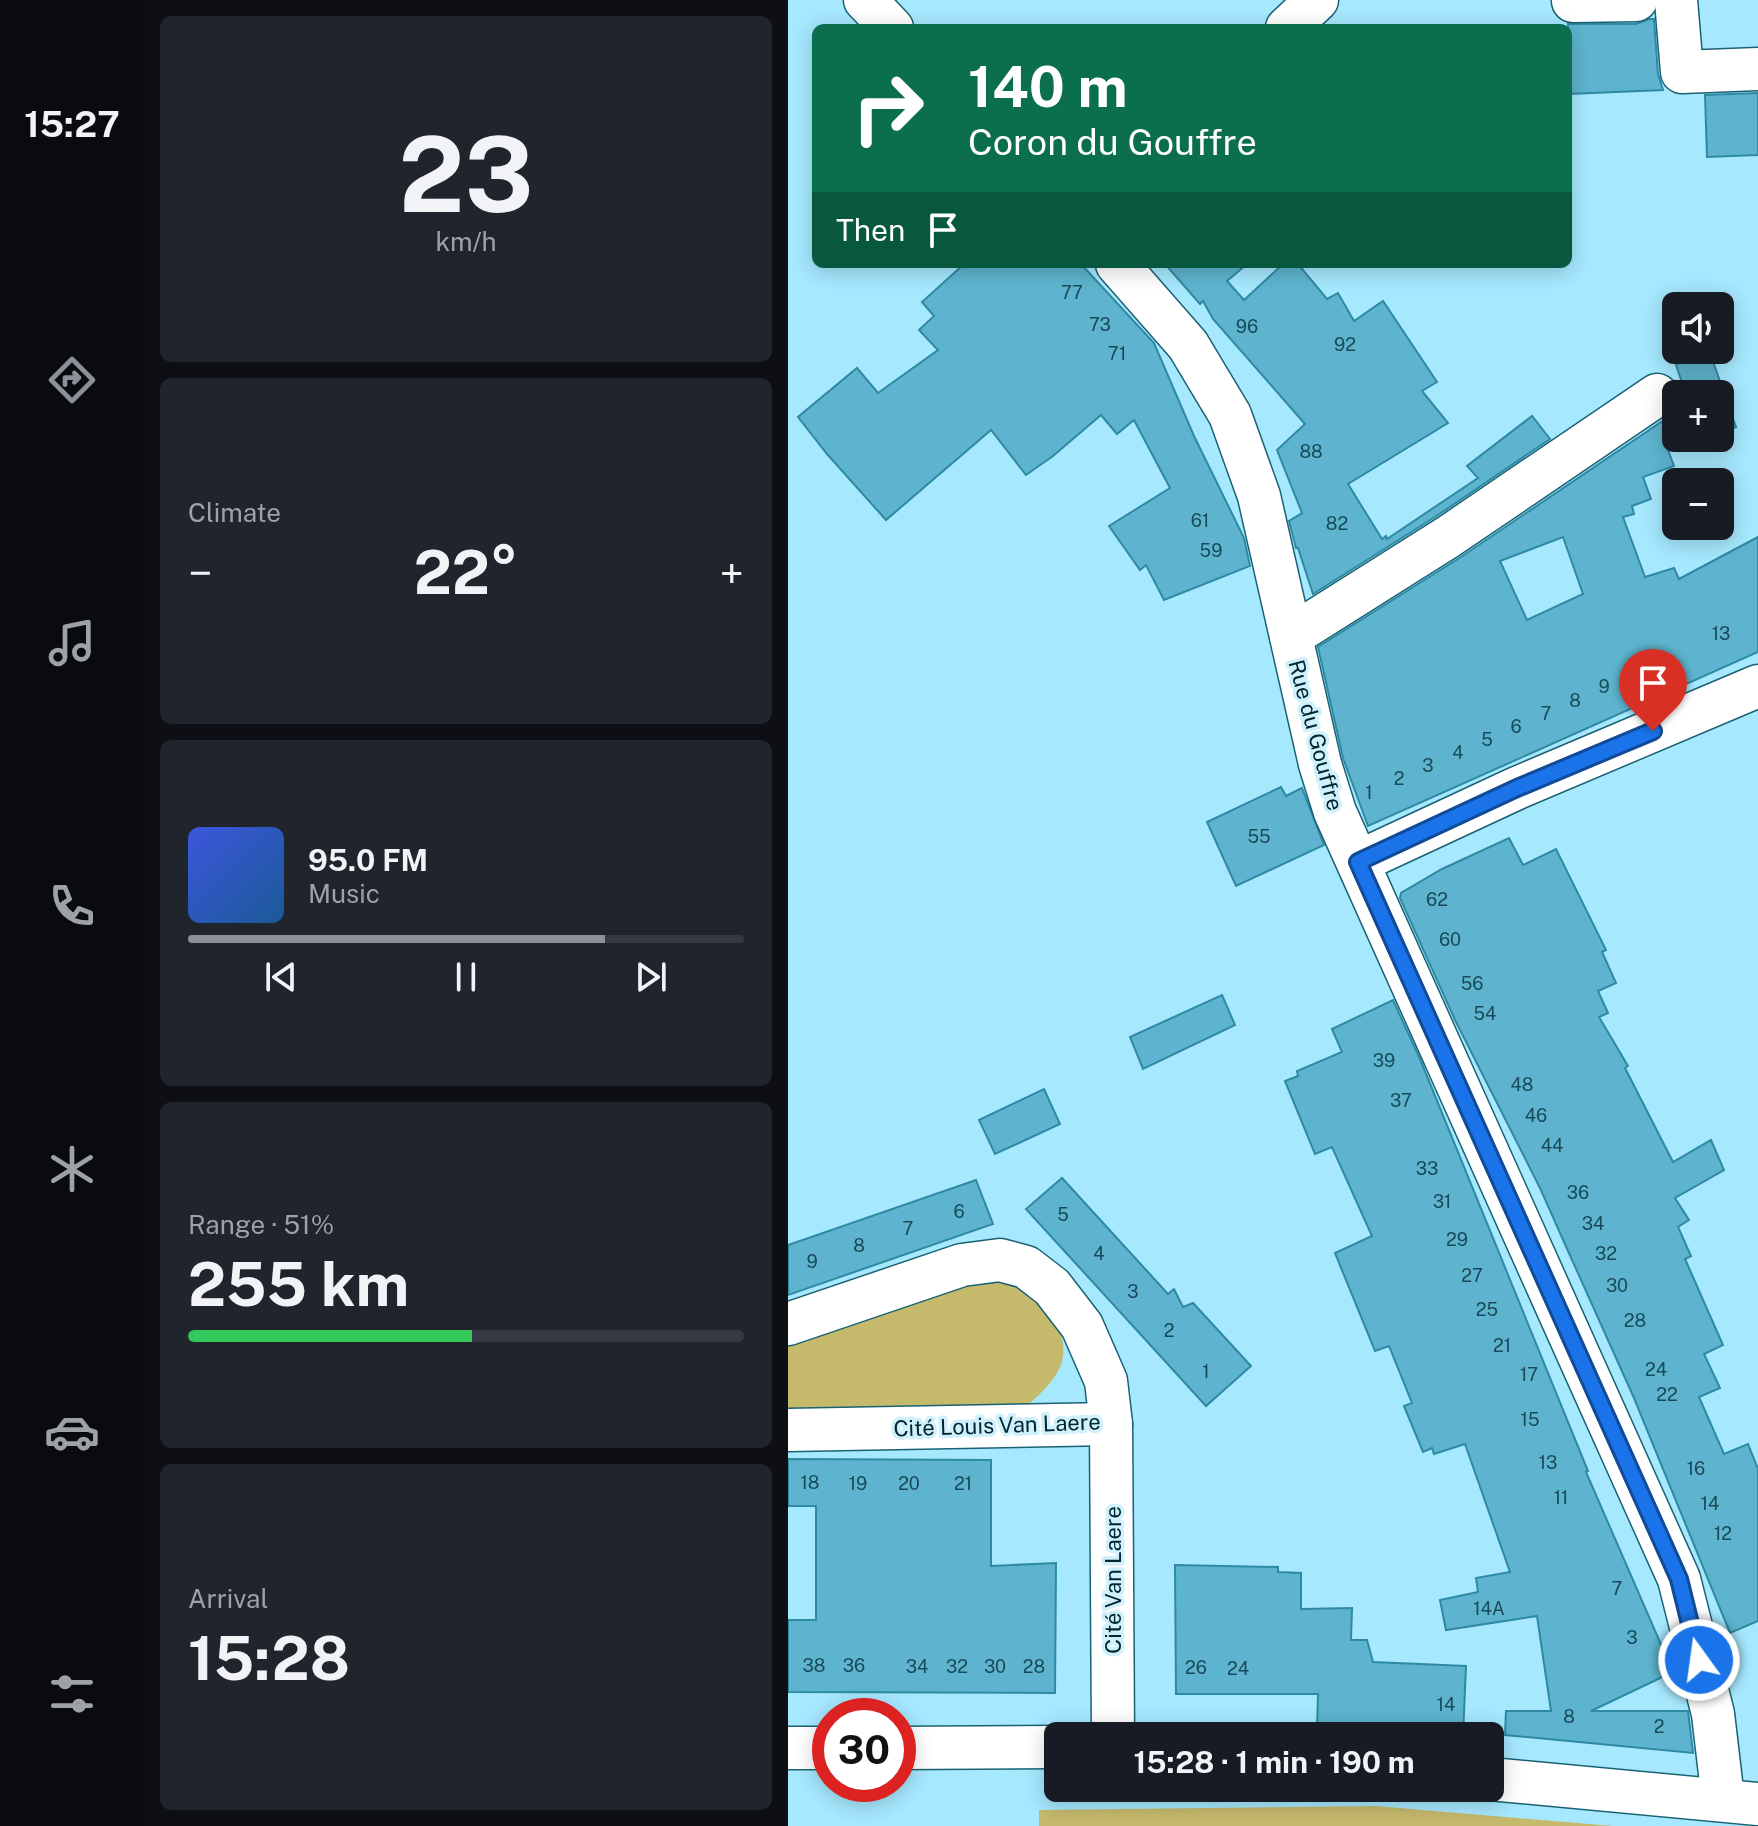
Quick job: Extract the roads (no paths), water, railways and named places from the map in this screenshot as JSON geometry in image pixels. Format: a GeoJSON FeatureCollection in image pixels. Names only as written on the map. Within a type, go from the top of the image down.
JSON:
{"type":"FeatureCollection","features":[{"type":"Feature","properties":{"kind":"street"},"geometry":{"type":"LineString","coordinates":[[865,0],[888,24]]}},
{"type":"Feature","properties":{"kind":"street"},"geometry":{"type":"LineString","coordinates":[[1291,24],[1317,0]]}},
{"type":"Feature","properties":{"kind":"street"},"geometry":{"type":"LineString","coordinates":[[1573,1],[1636,0]]}},
{"type":"Feature","properties":{"kind":"street"},"geometry":{"type":"LineString","coordinates":[[1676,0],[1682,72],[1758,69]]}},
{"type":"Feature","properties":{"kind":"street","name":"Rue du Gouffre"},"geometry":{"type":"LineString","coordinates":[[1121,268],[1188,345],[1230,415],[1259,496],[1320,764],[1335,812],[1679,1579],[1713,1714],[1740,1802]]}},
{"type":"Feature","properties":{"kind":"street"},"geometry":{"type":"LineString","coordinates":[[1291,636],[1448,537],[1657,395]]}},
{"type":"Feature","properties":{"kind":"street"},"geometry":{"type":"LineString","coordinates":[[1358,862],[1517,788],[1758,686]]}},
{"type":"Feature","properties":{"kind":"street","name":"Cité Louis Van Laere"},"geometry":{"type":"LineString","coordinates":[[788,1324],[962,1265],[1000,1260],[1026,1267],[1052,1287],[1082,1326],[1106,1381],[1111,1424],[788,1430]]}},
{"type":"Feature","properties":{"kind":"street","name":"Cité Van Laere"},"geometry":{"type":"LineString","coordinates":[[1111,1424],[1113,1722]]}},
{"type":"Feature","properties":{"kind":"street"},"geometry":{"type":"LineString","coordinates":[[916,1748],[1044,1747]]}},
{"type":"Feature","properties":{"kind":"street"},"geometry":{"type":"LineString","coordinates":[[788,1748],[812,1748]]}},
{"type":"Feature","properties":{"kind":"street"},"geometry":{"type":"LineString","coordinates":[[1504,1782],[1661,1810],[1740,1802]]}}]}
